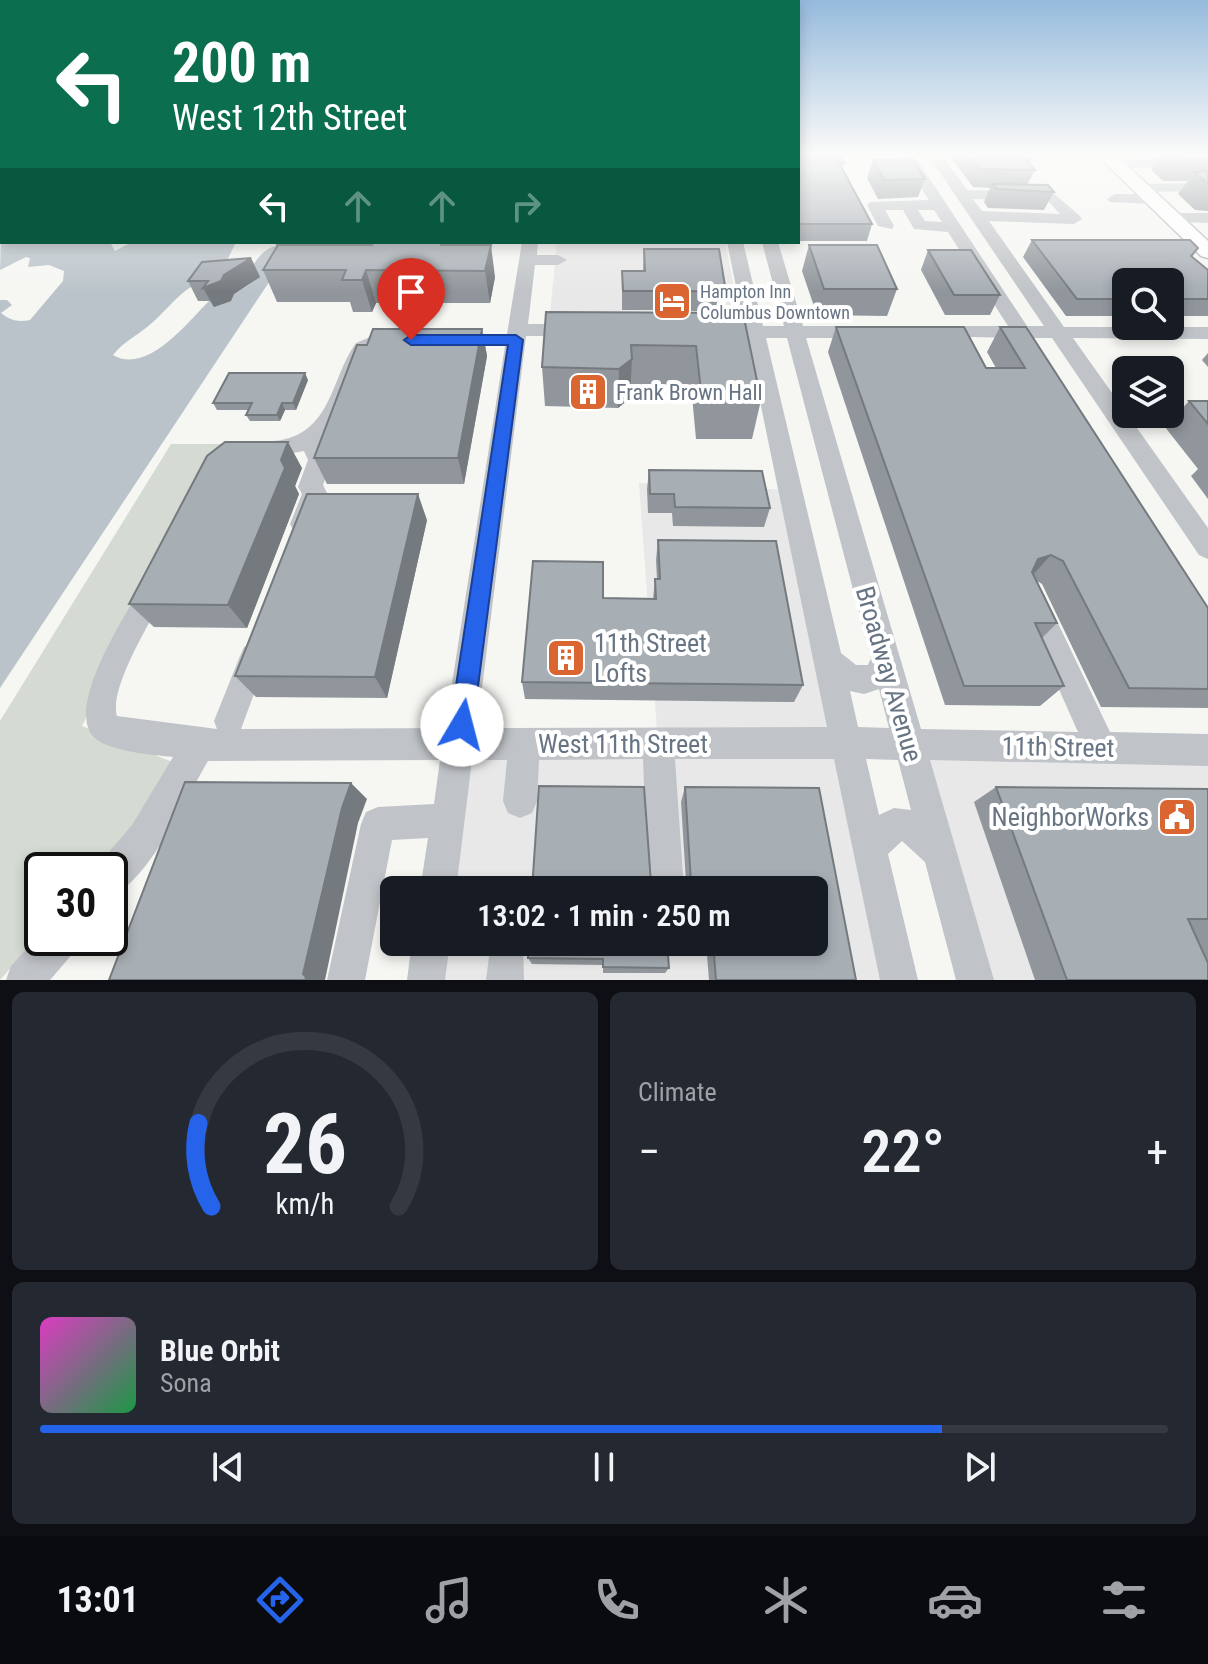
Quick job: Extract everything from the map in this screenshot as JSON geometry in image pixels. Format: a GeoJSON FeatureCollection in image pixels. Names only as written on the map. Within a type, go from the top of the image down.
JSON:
{"type":"FeatureCollection","features":[{"type":"Feature","properties":{"kind":"main road"},"geometry":{"type":"LineString","coordinates":[[1154,201],[1206,248]]}},
{"type":"Feature","properties":{"kind":"street"},"geometry":{"type":"LineString","coordinates":[[936,201],[1021,332],[1045,359],[1073,362],[1084,369]]}},
{"type":"Feature","properties":{"kind":"street"},"geometry":{"type":"LineString","coordinates":[[968,201],[1208,548]]}},
{"type":"Feature","properties":{"kind":"street"},"geometry":{"type":"LineString","coordinates":[[977,216],[1074,219],[1058,201]]}},
{"type":"Feature","properties":{"kind":"street"},"geometry":{"type":"LineString","coordinates":[[886,226],[875,205],[939,205]]}},
{"type":"Feature","properties":{"kind":"street"},"geometry":{"type":"LineString","coordinates":[[908,205],[920,226],[953,227]]}},
{"type":"Feature","properties":{"kind":"street"},"geometry":{"type":"LineString","coordinates":[[1172,218],[1208,218]]}},
{"type":"Feature","properties":{"kind":"street"},"geometry":{"type":"LineString","coordinates":[[735,244],[899,980]]}},
{"type":"Feature","properties":{"kind":"street","name":"Broadway Avenue"},"geometry":{"type":"LineString","coordinates":[[771,244],[807,367],[884,662],[975,980]]}},
{"type":"Feature","properties":{"kind":"street"},"geometry":{"type":"LineString","coordinates":[[1177,248],[1206,248]]}},
{"type":"Feature","properties":{"kind":"street"},"geometry":{"type":"LineString","coordinates":[[440,876],[529,251],[558,260]]}},
{"type":"Feature","properties":{"kind":"street"},"geometry":{"type":"LineString","coordinates":[[748,298],[770,306],[787,299]]}},
{"type":"Feature","properties":{"kind":"street"},"geometry":{"type":"LineString","coordinates":[[1004,306],[1022,314],[1032,314],[1040,306]]}},
{"type":"Feature","properties":{"kind":"street"},"geometry":{"type":"LineString","coordinates":[[233,456],[296,445],[310,439],[331,422],[358,352],[369,343],[589,330]]}},
{"type":"Feature","properties":{"kind":"street"},"geometry":{"type":"LineString","coordinates":[[720,332],[1208,333]]}},
{"type":"Feature","properties":{"kind":"street"},"geometry":{"type":"LineString","coordinates":[[763,367],[783,359],[807,367]]}},
{"type":"Feature","properties":{"kind":"street"},"geometry":{"type":"LineString","coordinates":[[293,550],[315,493],[310,487],[320,460],[310,439]]}},
{"type":"Feature","properties":{"kind":"street","name":"West 11th Street"},"geometry":{"type":"LineString","coordinates":[[164,570],[103,692],[98,714],[101,723],[115,731],[199,745],[908,744]]}},
{"type":"Feature","properties":{"kind":"street"},"geometry":{"type":"LineString","coordinates":[[1029,593],[1101,748]]}},
{"type":"Feature","properties":{"kind":"street"},"geometry":{"type":"LineString","coordinates":[[229,721],[261,635]]}},
{"type":"Feature","properties":{"kind":"street"},"geometry":{"type":"LineString","coordinates":[[829,661],[843,675],[857,681],[878,676],[884,662]]}},
{"type":"Feature","properties":{"kind":"street"},"geometry":{"type":"LineString","coordinates":[[658,744],[665,876]]}},
{"type":"Feature","properties":{"kind":"street","name":"11th Street"},"geometry":{"type":"LineString","coordinates":[[908,744],[1208,750]]}},
{"type":"Feature","properties":{"kind":"street"},"geometry":{"type":"LineString","coordinates":[[128,857],[144,837],[199,745]]}},
{"type":"Feature","properties":{"kind":"street"},"geometry":{"type":"LineString","coordinates":[[520,801],[524,745]]}},
{"type":"Feature","properties":{"kind":"street"},"geometry":{"type":"LineString","coordinates":[[346,980],[378,824],[448,820]]}},
{"type":"Feature","properties":{"kind":"street"},"geometry":{"type":"LineString","coordinates":[[871,851],[879,834],[889,825],[900,823],[925,835],[939,852]]}},
{"type":"Feature","properties":{"kind":"street"},"geometry":{"type":"LineString","coordinates":[[25,980],[46,956]]}},
{"type":"Feature","properties":{"kind":"street"},"geometry":{"type":"LineString","coordinates":[[426,980],[429,956]]}},
{"type":"Feature","properties":{"kind":"shaded area"},"geometry":{"type":"Polygon","coordinates":[[[1,244],[111,244],[115,251],[128,244],[235,244],[220,275],[189,288],[113,355],[126,359],[139,358],[166,344],[209,301],[231,301],[234,294],[250,284],[245,278],[264,252],[276,246],[293,246],[0,688],[0,300],[7,300],[12,305],[1,313],[5,316],[30,320],[63,281],[64,271],[49,265],[28,267],[30,258],[26,257],[0,270],[1,244]]]}},
{"type":"Feature","properties":{"kind":"shaded area"},"geometry":{"type":"Polygon","coordinates":[[[557,244],[725,244],[740,316],[550,315],[557,244]]]}},
{"type":"Feature","properties":{"kind":"shaded area"},"geometry":{"type":"Polygon","coordinates":[[[171,444],[223,444],[82,726],[185,767],[112,852],[24,852],[24,953],[0,980],[0,721],[171,444]]]}},
{"type":"Feature","properties":{"kind":"shaded area"},"geometry":{"type":"Polygon","coordinates":[[[639,483],[791,490],[899,980],[427,980],[430,956],[828,956],[828,876],[441,876],[459,745],[658,744],[639,483]]]}},
{"type":"Feature","properties":{"kind":"shaded area"},"geometry":{"type":"Polygon","coordinates":[[[908,744],[1208,750],[1208,980],[975,980],[908,744]]]}},
{"type":"Feature","properties":{"kind":"building"},"geometry":{"type":"Polygon","coordinates":[[[800,201],[859,201],[872,224],[800,224],[800,201]]]}},
{"type":"Feature","properties":{"kind":"building"},"geometry":{"type":"Polygon","coordinates":[[[1032,240],[1190,240],[1198,248],[1191,256],[1208,270],[1208,299],[1184,299],[1184,268],[1112,268],[1112,299],[1077,299],[1032,240]]]}},
{"type":"Feature","properties":{"kind":"building"},"geometry":{"type":"Polygon","coordinates":[[[278,245],[491,245],[485,271],[366,270],[362,280],[342,280],[346,270],[263,270],[278,245]]]}},
{"type":"Feature","properties":{"kind":"building"},"geometry":{"type":"Polygon","coordinates":[[[809,245],[877,245],[897,289],[824,289],[809,245]]]}},
{"type":"Feature","properties":{"kind":"building"},"geometry":{"type":"Polygon","coordinates":[[[644,249],[719,249],[726,292],[687,291],[688,300],[670,300],[669,291],[623,291],[622,271],[645,271],[644,249]]]}},
{"type":"Feature","properties":{"kind":"building"},"geometry":{"type":"Polygon","coordinates":[[[928,250],[971,250],[1000,295],[954,295],[928,250]]]}},
{"type":"Feature","properties":{"kind":"building"},"geometry":{"type":"Polygon","coordinates":[[[251,258],[224,275],[221,281],[203,288],[208,281],[188,281],[202,262],[251,258]]]}},
{"type":"Feature","properties":{"kind":"building"},"geometry":{"type":"Polygon","coordinates":[[[546,312],[743,313],[761,400],[702,400],[696,346],[631,345],[632,359],[619,369],[542,367],[546,312]]]}},
{"type":"Feature","properties":{"kind":"building"},"geometry":{"type":"Polygon","coordinates":[[[836,327],[964,327],[986,368],[1025,368],[1000,327],[1026,327],[1208,608],[1208,689],[1129,688],[1063,561],[1051,555],[1038,559],[1032,572],[1057,623],[1035,623],[1064,686],[964,686],[836,327]]]}},
{"type":"Feature","properties":{"kind":"building"},"geometry":{"type":"Polygon","coordinates":[[[373,329],[482,329],[458,458],[314,458],[357,345],[367,345],[373,329]]]}},
{"type":"Feature","properties":{"kind":"building"},"geometry":{"type":"Polygon","coordinates":[[[229,373],[305,373],[293,403],[282,403],[277,415],[246,415],[252,403],[213,403],[229,373]]]}},
{"type":"Feature","properties":{"kind":"building"},"geometry":{"type":"Polygon","coordinates":[[[1189,401],[1208,401],[1208,424],[1189,401]]]}},
{"type":"Feature","properties":{"kind":"building"},"geometry":{"type":"Polygon","coordinates":[[[225,442],[288,442],[281,460],[285,468],[228,605],[129,604],[207,456],[225,442]]]}},
{"type":"Feature","properties":{"kind":"building"},"geometry":{"type":"Polygon","coordinates":[[[649,470],[762,471],[770,508],[675,507],[674,494],[650,494],[649,470]]]}},
{"type":"Feature","properties":{"kind":"building"},"geometry":{"type":"Polygon","coordinates":[[[307,494],[418,494],[375,677],[235,676],[307,494]]]}},
{"type":"Feature","properties":{"kind":"building"},"geometry":{"type":"Polygon","coordinates":[[[658,540],[776,541],[803,685],[522,682],[533,561],[603,562],[603,598],[656,599],[655,579],[660,579],[658,540]]]}},
{"type":"Feature","properties":{"kind":"building"},"geometry":{"type":"Polygon","coordinates":[[[185,782],[351,783],[342,808],[303,974],[305,980],[109,980],[118,956],[128,956],[128,930],[185,782]]]}},
{"type":"Feature","properties":{"kind":"building"},"geometry":{"type":"Polygon","coordinates":[[[539,786],[644,787],[650,876],[533,876],[539,786]]]}},
{"type":"Feature","properties":{"kind":"building"},"geometry":{"type":"Polygon","coordinates":[[[685,787],[819,788],[856,980],[716,980],[714,956],[828,956],[828,876],[691,876],[685,787]]]}},
{"type":"Feature","properties":{"kind":"building"},"geometry":{"type":"Polygon","coordinates":[[[996,787],[1208,789],[1208,919],[1188,919],[1208,963],[1208,980],[1067,980],[996,787]]]}},
{"type":"Feature","properties":{"kind":"building"},"geometry":{"type":"Polygon","coordinates":[[[668,956],[669,968],[603,967],[603,959],[528,958],[668,956]]]}},
{"type":"Feature","properties":{"kind":"place","name":"Hampton Inn Columbus Downtown"},"geometry":{"type":"Point","coordinates":[672,301]}},
{"type":"Feature","properties":{"kind":"place","name":"Frank Brown Hall"},"geometry":{"type":"Point","coordinates":[588,392]}},
{"type":"Feature","properties":{"kind":"place","name":"11th Street Lofts"},"geometry":{"type":"Point","coordinates":[566,658]}},
{"type":"Feature","properties":{"kind":"place","name":"NeighborWorks"},"geometry":{"type":"Point","coordinates":[1177,817]}},
{"type":"Feature","properties":{"kind":"route"},"geometry":{"type":"LineString","coordinates":[[411,340],[516,340],[462,725]]}}]}
